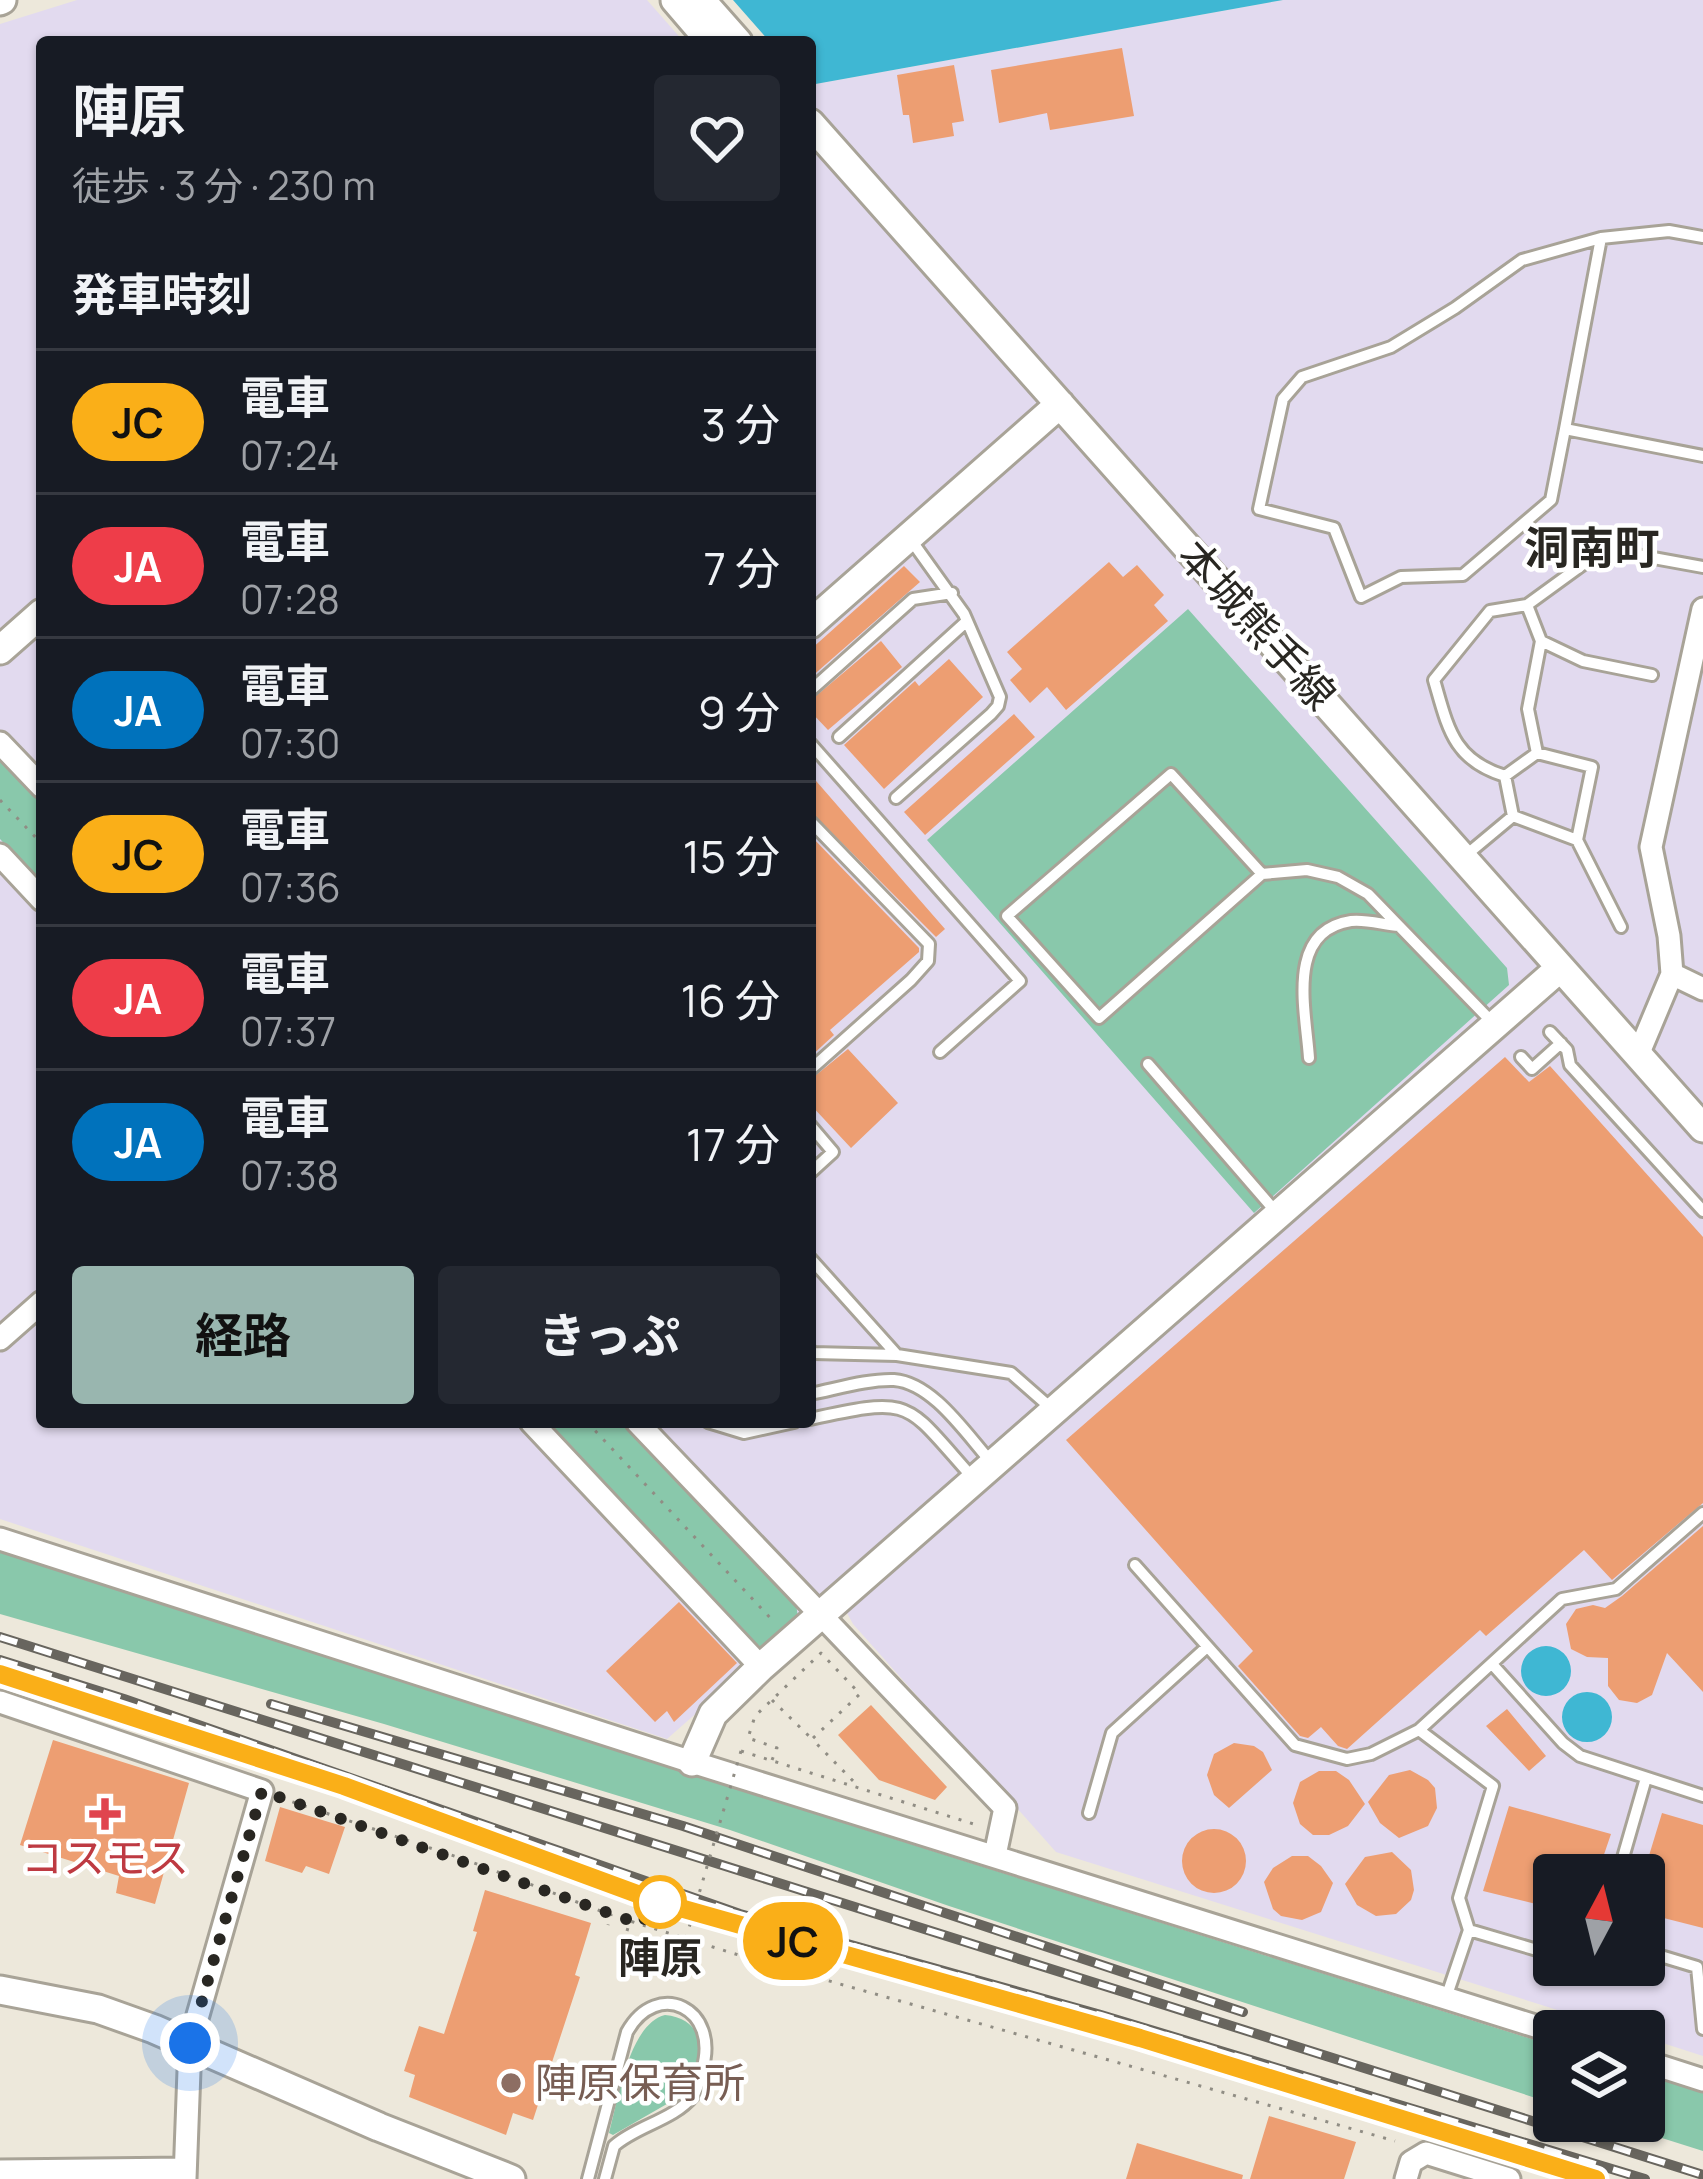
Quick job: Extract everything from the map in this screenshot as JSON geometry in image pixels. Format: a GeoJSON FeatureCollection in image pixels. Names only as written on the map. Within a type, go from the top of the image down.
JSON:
{"type":"FeatureCollection","features":[{"type":"Feature","properties":{"kind":"main road"},"geometry":{"type":"LineString","coordinates":[[675,0],[698,36]]}},
{"type":"Feature","properties":{"kind":"main road"},"geometry":{"type":"LineString","coordinates":[[701,0],[732,36]]}},
{"type":"Feature","properties":{"kind":"main road","name":"本城熊手線"},"geometry":{"type":"LineString","coordinates":[[816,130],[1054,409],[1554,973],[1638,1055],[1703,1128]]}},
{"type":"Feature","properties":{"kind":"main road","name":"本城熊手線"},"geometry":{"type":"LineString","coordinates":[[816,157],[1054,409],[1462,858],[1703,1152]]}},
{"type":"Feature","properties":{"kind":"main road"},"geometry":{"type":"LineString","coordinates":[[816,619],[1054,409]]}},
{"type":"Feature","properties":{"kind":"main road"},"geometry":{"type":"LineString","coordinates":[[0,650],[36,618]]}},
{"type":"Feature","properties":{"kind":"main road"},"geometry":{"type":"LineString","coordinates":[[692,1762],[713,1714],[769,1660],[1554,973]]}},
{"type":"Feature","properties":{"kind":"main road"},"geometry":{"type":"LineString","coordinates":[[0,1990],[98,2009],[190,2043],[379,2127],[511,2179]]}},
{"type":"Feature","properties":{"kind":"street"},"geometry":{"type":"LineString","coordinates":[[1638,1055],[1672,974],[1651,847],[1703,609]]}},
{"type":"Feature","properties":{"kind":"street"},"geometry":{"type":"LineString","coordinates":[[0,743],[36,782]]}},
{"type":"Feature","properties":{"kind":"street"},"geometry":{"type":"LineString","coordinates":[[0,855],[36,894]]}},
{"type":"Feature","properties":{"kind":"street"},"geometry":{"type":"LineString","coordinates":[[1672,974],[1703,989]]}},
{"type":"Feature","properties":{"kind":"street"},"geometry":{"type":"LineString","coordinates":[[0,1339],[36,1307]]}},
{"type":"Feature","properties":{"kind":"street"},"geometry":{"type":"LineString","coordinates":[[537,1428],[769,1660]]}},
{"type":"Feature","properties":{"kind":"street"},"geometry":{"type":"LineString","coordinates":[[643,1428],[1005,1808],[997,1844]]}},
{"type":"Feature","properties":{"kind":"street"},"geometry":{"type":"LineString","coordinates":[[0,1539],[692,1762],[997,1844],[1533,2025]]}},
{"type":"Feature","properties":{"kind":"street"},"geometry":{"type":"LineString","coordinates":[[0,1702],[262,1791],[190,2043],[185,2174],[0,2171]]}},
{"type":"Feature","properties":{"kind":"street"},"geometry":{"type":"LineString","coordinates":[[1665,2068],[1703,2080]]}},
{"type":"Feature","properties":{"kind":"street"},"geometry":{"type":"LineString","coordinates":[[1406,2179],[1411,2162],[1426,2152],[1509,2179]]}},
{"type":"Feature","properties":{"kind":"lane"},"geometry":{"type":"LineString","coordinates":[[1601,238],[1550,500],[1462,575],[1401,577],[1361,597],[1334,528],[1259,509],[1283,399],[1301,377],[1391,347],[1522,260],[1601,238],[1669,231],[1703,237]]}},
{"type":"Feature","properties":{"kind":"lane"},"geometry":{"type":"LineString","coordinates":[[1565,429],[1703,456]]}},
{"type":"Feature","properties":{"kind":"lane"},"geometry":{"type":"LineString","coordinates":[[896,798],[998,706],[1000,697],[968,621],[909,537]]}},
{"type":"Feature","properties":{"kind":"lane"},"geometry":{"type":"LineString","coordinates":[[1505,776],[1481,769],[1450,738],[1434,680],[1490,611],[1527,605],[1604,549],[1703,567]]}},
{"type":"Feature","properties":{"kind":"lane"},"geometry":{"type":"LineString","coordinates":[[816,686],[913,599],[952,593]]}},
{"type":"Feature","properties":{"kind":"lane"},"geometry":{"type":"LineString","coordinates":[[1527,605],[1541,641],[1528,709],[1538,753]]}},
{"type":"Feature","properties":{"kind":"lane"},"geometry":{"type":"LineString","coordinates":[[839,737],[968,621]]}},
{"type":"Feature","properties":{"kind":"lane"},"geometry":{"type":"LineString","coordinates":[[1541,641],[1583,661],[1652,675]]}},
{"type":"Feature","properties":{"kind":"lane"},"geometry":{"type":"LineString","coordinates":[[816,750],[1020,981],[940,1052]]}},
{"type":"Feature","properties":{"kind":"lane"},"geometry":{"type":"LineString","coordinates":[[1505,776],[1538,753],[1592,767],[1577,840],[1621,927]]}},
{"type":"Feature","properties":{"kind":"lane"},"geometry":{"type":"LineString","coordinates":[[1262,874],[1171,774],[1007,916],[1099,1018],[1262,874],[1307,870],[1338,878],[1368,894],[1495,1024]]}},
{"type":"Feature","properties":{"kind":"lane"},"geometry":{"type":"LineString","coordinates":[[1505,776],[1513,817]]}},
{"type":"Feature","properties":{"kind":"lane"},"geometry":{"type":"LineString","coordinates":[[1462,858],[1513,817]]}},
{"type":"Feature","properties":{"kind":"lane"},"geometry":{"type":"LineString","coordinates":[[1513,817],[1577,840]]}},
{"type":"Feature","properties":{"kind":"lane"},"geometry":{"type":"LineString","coordinates":[[816,827],[929,944],[928,961],[911,980],[816,1065]]}},
{"type":"Feature","properties":{"kind":"lane"},"geometry":{"type":"LineString","coordinates":[[1309,1058],[1304,976],[1313,941],[1331,928],[1354,921],[1399,926]]}},
{"type":"Feature","properties":{"kind":"lane"},"geometry":{"type":"LineString","coordinates":[[1550,1032],[1561,1043],[1570,1065],[1703,1211]]}},
{"type":"Feature","properties":{"kind":"lane"},"geometry":{"type":"LineString","coordinates":[[1521,1057],[1532,1069],[1561,1043]]}},
{"type":"Feature","properties":{"kind":"lane"},"geometry":{"type":"LineString","coordinates":[[1148,1064],[1278,1214]]}},
{"type":"Feature","properties":{"kind":"lane"},"geometry":{"type":"LineString","coordinates":[[816,1132],[833,1152],[816,1167]]}},
{"type":"Feature","properties":{"kind":"lane"},"geometry":{"type":"LineString","coordinates":[[816,1265],[897,1355]]}},
{"type":"Feature","properties":{"kind":"lane"},"geometry":{"type":"LineString","coordinates":[[816,1354],[897,1355],[1012,1373],[1054,1411]]}},
{"type":"Feature","properties":{"kind":"lane"},"geometry":{"type":"LineString","coordinates":[[816,1393],[890,1380],[910,1383],[930,1396],[984,1472]]}},
{"type":"Feature","properties":{"kind":"lane"},"geometry":{"type":"LineString","coordinates":[[816,1418],[889,1405],[912,1410],[984,1472]]}},
{"type":"Feature","properties":{"kind":"lane"},"geometry":{"type":"LineString","coordinates":[[728,1428],[744,1433],[767,1428]]}},
{"type":"Feature","properties":{"kind":"lane"},"geometry":{"type":"LineString","coordinates":[[1135,1565],[1294,1745],[1347,1759],[1371,1754],[1419,1730],[1562,1599],[1616,1589],[1703,1513]]}},
{"type":"Feature","properties":{"kind":"lane"},"geometry":{"type":"LineString","coordinates":[[1089,1813],[1112,1733],[1207,1646]]}},
{"type":"Feature","properties":{"kind":"lane"},"geometry":{"type":"LineString","coordinates":[[1492,1664],[1580,1756],[1703,1796]]}},
{"type":"Feature","properties":{"kind":"lane"},"geometry":{"type":"LineString","coordinates":[[1419,1730],[1493,1786],[1460,1898],[1468,1930],[1446,1998]]}},
{"type":"Feature","properties":{"kind":"lane"},"geometry":{"type":"LineString","coordinates":[[1624,1854],[1646,1778]]}},
{"type":"Feature","properties":{"kind":"lane"},"geometry":{"type":"LineString","coordinates":[[1468,1930],[1533,1948]]}},
{"type":"Feature","properties":{"kind":"lane"},"geometry":{"type":"LineString","coordinates":[[1665,1957],[1700,1966],[1703,2029]]}},
{"type":"Feature","properties":{"kind":"lane"},"geometry":{"type":"LineString","coordinates":[[589,2179],[633,2020],[651,2007],[687,2010],[704,2027],[708,2039],[697,2089],[679,2107],[614,2146],[604,2179]]}},
{"type":"Feature","properties":{"kind":"path"},"geometry":{"type":"LineString","coordinates":[[0,800],[36,838]]}},
{"type":"Feature","properties":{"kind":"path"},"geometry":{"type":"LineString","coordinates":[[593,1428],[775,1623]]}},
{"type":"Feature","properties":{"kind":"path"},"geometry":{"type":"LineString","coordinates":[[772,1760],[777,1748],[748,1738],[755,1717],[821,1653],[860,1694],[812,1739]]}},
{"type":"Feature","properties":{"kind":"path"},"geometry":{"type":"LineString","coordinates":[[769,1660],[797,1676]]}},
{"type":"Feature","properties":{"kind":"path"},"geometry":{"type":"LineString","coordinates":[[772,1700],[858,1786]]}},
{"type":"Feature","properties":{"kind":"path"},"geometry":{"type":"LineString","coordinates":[[686,1938],[741,1751],[858,1786],[997,1844]]}},
{"type":"Feature","properties":{"kind":"path"},"geometry":{"type":"LineString","coordinates":[[262,1791],[611,1915],[608,1925]]}},
{"type":"Feature","properties":{"kind":"path"},"geometry":{"type":"LineString","coordinates":[[627,1931],[630,1921],[1395,2141]]}},
{"type":"Feature","properties":{"kind":"path"},"geometry":{"type":"LineString","coordinates":[[743,1966],[748,1958]]}},
{"type":"Feature","properties":{"kind":"shaded area"},"geometry":{"type":"Polygon","coordinates":[[[77,0],[647,0],[679,36],[36,36],[36,1428],[816,1428],[816,84],[1283,0],[1703,0],[1703,2056],[1665,2044],[1665,2010],[1557,2010],[1056,1852],[853,1624],[835,1591],[667,1739],[0,1519],[0,24],[77,0]]]}},
{"type":"Feature","properties":{"kind":"green space"},"geometry":{"type":"Polygon","coordinates":[[[1188,609],[1507,968],[1509,985],[1254,1213],[927,840],[1188,609]]]}},
{"type":"Feature","properties":{"kind":"green space"},"geometry":{"type":"Polygon","coordinates":[[[0,754],[36,793],[36,878],[0,839],[0,754]]]}},
{"type":"Feature","properties":{"kind":"green space"},"geometry":{"type":"Polygon","coordinates":[[[552,1428],[632,1428],[796,1603],[798,1618],[765,1648],[757,1648],[552,1428]]]}},
{"type":"Feature","properties":{"kind":"green space"},"geometry":{"type":"Polygon","coordinates":[[[0,1551],[1533,2039],[1533,2097],[730,1830],[0,1614],[0,1551]]]}},
{"type":"Feature","properties":{"kind":"green space"},"geometry":{"type":"Polygon","coordinates":[[[665,2015],[679,2018],[697,2034],[701,2056],[693,2081],[686,2093],[613,2135],[609,2133],[634,2048],[653,2021],[665,2015]]]}},
{"type":"Feature","properties":{"kind":"green space"},"geometry":{"type":"Polygon","coordinates":[[[1665,2080],[1703,2092],[1703,2151],[1665,2139],[1665,2080]]]}},
{"type":"Feature","properties":{"kind":"water"},"geometry":{"type":"Polygon","coordinates":[[[733,0],[1283,0],[816,84],[816,36],[765,36],[733,0]]]}},
{"type":"Feature","properties":{"kind":"water"},"geometry":{"type":"Polygon","coordinates":[[[1546,1646],[1563,1654],[1571,1671],[1563,1688],[1546,1696],[1529,1688],[1521,1671],[1529,1654],[1546,1646]]]}},
{"type":"Feature","properties":{"kind":"water"},"geometry":{"type":"Polygon","coordinates":[[[1587,1692],[1604,1700],[1612,1717],[1604,1734],[1587,1742],[1570,1734],[1562,1717],[1570,1700],[1587,1692]]]}},
{"type":"Feature","properties":{"kind":"building"},"geometry":{"type":"Polygon","coordinates":[[[1122,48],[1134,116],[1050,130],[1047,113],[999,123],[991,70],[1122,48]]]}},
{"type":"Feature","properties":{"kind":"building"},"geometry":{"type":"Polygon","coordinates":[[[954,65],[964,121],[952,123],[954,136],[913,143],[897,75],[954,65]]]}},
{"type":"Feature","properties":{"kind":"building"},"geometry":{"type":"Polygon","coordinates":[[[1109,562],[1123,577],[1137,565],[1164,595],[1154,605],[1168,621],[1066,710],[1047,687],[1030,703],[1010,680],[1022,669],[1007,652],[1109,562]]]}},
{"type":"Feature","properties":{"kind":"building"},"geometry":{"type":"Polygon","coordinates":[[[904,566],[920,582],[816,673],[816,645],[904,566]]]}},
{"type":"Feature","properties":{"kind":"building"},"geometry":{"type":"Polygon","coordinates":[[[881,641],[902,667],[828,730],[816,717],[816,696],[881,641]]]}},
{"type":"Feature","properties":{"kind":"building"},"geometry":{"type":"Polygon","coordinates":[[[949,659],[983,697],[884,789],[844,745],[915,681],[919,686],[949,659]]]}},
{"type":"Feature","properties":{"kind":"building"},"geometry":{"type":"Polygon","coordinates":[[[1014,714],[1035,737],[925,835],[904,812],[1014,714]]]}},
{"type":"Feature","properties":{"kind":"building"},"geometry":{"type":"Polygon","coordinates":[[[816,781],[945,929],[936,937],[816,817],[816,781]]]}},
{"type":"Feature","properties":{"kind":"building"},"geometry":{"type":"Polygon","coordinates":[[[816,841],[919,948],[830,1030],[834,1035],[816,1052],[816,841]]]}},
{"type":"Feature","properties":{"kind":"building"},"geometry":{"type":"Polygon","coordinates":[[[848,1049],[898,1103],[851,1148],[816,1110],[816,1075],[848,1049]]]}},
{"type":"Feature","properties":{"kind":"building"},"geometry":{"type":"Polygon","coordinates":[[[1505,1057],[1529,1082],[1550,1066],[1703,1237],[1703,1503],[1612,1580],[1584,1550],[1486,1636],[1480,1630],[1347,1749],[1321,1727],[1308,1738],[1300,1736],[1238,1666],[1253,1651],[1066,1440],[1505,1057]]]}},
{"type":"Feature","properties":{"kind":"building"},"geometry":{"type":"Polygon","coordinates":[[[1703,1526],[1703,1692],[1667,1653],[1652,1695],[1637,1703],[1619,1700],[1608,1686],[1608,1658],[1587,1657],[1571,1649],[1566,1624],[1576,1609],[1605,1608],[1622,1596],[1703,1526]]]}},
{"type":"Feature","properties":{"kind":"building"},"geometry":{"type":"Polygon","coordinates":[[[679,1602],[737,1663],[674,1722],[667,1711],[655,1722],[606,1671],[679,1602]]]}},
{"type":"Feature","properties":{"kind":"building"},"geometry":{"type":"Polygon","coordinates":[[[871,1705],[947,1787],[935,1800],[879,1780],[838,1735],[871,1705]]]}},
{"type":"Feature","properties":{"kind":"building"},"geometry":{"type":"Polygon","coordinates":[[[1507,1709],[1546,1756],[1529,1771],[1486,1726],[1507,1709]]]}},
{"type":"Feature","properties":{"kind":"building","name":"コスモス"},"geometry":{"type":"Polygon","coordinates":[[[53,1740],[189,1783],[155,1904],[116,1893],[119,1876],[20,1845],[53,1740]]]}},
{"type":"Feature","properties":{"kind":"building"},"geometry":{"type":"Polygon","coordinates":[[[1234,1743],[1263,1752],[1272,1770],[1229,1808],[1214,1795],[1207,1775],[1214,1754],[1234,1743]]]}},
{"type":"Feature","properties":{"kind":"building"},"geometry":{"type":"Polygon","coordinates":[[[1410,1770],[1435,1788],[1437,1808],[1428,1826],[1399,1838],[1380,1823],[1368,1802],[1389,1775],[1410,1770]]]}},
{"type":"Feature","properties":{"kind":"building"},"geometry":{"type":"Polygon","coordinates":[[[1319,1771],[1336,1771],[1349,1780],[1365,1804],[1348,1826],[1329,1835],[1313,1835],[1300,1824],[1293,1803],[1300,1782],[1319,1771]]]}},
{"type":"Feature","properties":{"kind":"building"},"geometry":{"type":"Polygon","coordinates":[[[1509,1806],[1611,1834],[1604,1854],[1533,1854],[1533,1903],[1483,1891],[1509,1806]]]}},
{"type":"Feature","properties":{"kind":"building"},"geometry":{"type":"Polygon","coordinates":[[[280,1807],[345,1827],[329,1874],[306,1866],[302,1873],[265,1861],[280,1807]]]}},
{"type":"Feature","properties":{"kind":"building"},"geometry":{"type":"Polygon","coordinates":[[[1662,1813],[1703,1825],[1703,1928],[1665,1918],[1665,1854],[1649,1854],[1662,1813]]]}},
{"type":"Feature","properties":{"kind":"building"},"geometry":{"type":"Polygon","coordinates":[[[1214,1829],[1237,1838],[1246,1861],[1237,1884],[1214,1893],[1191,1884],[1182,1861],[1191,1838],[1214,1829]]]}},
{"type":"Feature","properties":{"kind":"building"},"geometry":{"type":"Polygon","coordinates":[[[1392,1852],[1411,1870],[1414,1890],[1396,1914],[1376,1916],[1357,1905],[1345,1884],[1365,1857],[1392,1852]]]}},
{"type":"Feature","properties":{"kind":"building"},"geometry":{"type":"Polygon","coordinates":[[[1292,1856],[1308,1856],[1333,1883],[1321,1912],[1302,1920],[1281,1916],[1273,1909],[1264,1882],[1273,1868],[1292,1856]]]}},
{"type":"Feature","properties":{"kind":"building"},"geometry":{"type":"Polygon","coordinates":[[[485,1890],[591,1923],[575,1975],[580,1977],[533,2120],[513,2113],[506,2135],[409,2097],[415,2075],[404,2071],[419,2026],[444,2034],[477,1932],[473,1931],[485,1890]]]}},
{"type":"Feature","properties":{"kind":"building"},"geometry":{"type":"Polygon","coordinates":[[[1269,2116],[1356,2142],[1344,2179],[1250,2179],[1269,2116]]]}},
{"type":"Feature","properties":{"kind":"building"},"geometry":{"type":"Polygon","coordinates":[[[1137,2143],[1243,2175],[1242,2179],[1126,2179],[1137,2143]]]}},
{"type":"Feature","properties":{"kind":"railway"},"geometry":{"type":"LineString","coordinates":[[0,1637],[1703,2175]]}},
{"type":"Feature","properties":{"kind":"railway"},"geometry":{"type":"LineString","coordinates":[[0,1660],[740,1914],[1101,2015],[1645,2179]]}},
{"type":"Feature","properties":{"kind":"railway"},"geometry":{"type":"LineString","coordinates":[[271,1704],[683,1826],[1243,2012]]}},
{"type":"Feature","properties":{"kind":"train","name":"JC"},"geometry":{"type":"LineString","coordinates":[[0,1674],[344,1786],[659,1902],[1140,2038],[1596,2179]]}},
{"type":"Feature","properties":{"kind":"place","name":"コスモス"},"geometry":{"type":"Point","coordinates":[105,1814]}},
{"type":"Feature","properties":{"kind":"place","name":"陣原"},"geometry":{"type":"Point","coordinates":[660,1902]}},
{"type":"Feature","properties":{"kind":"place","name":"陣原保育所"},"geometry":{"type":"Point","coordinates":[511,2083]}},
{"type":"Feature","properties":{"kind":"district","name":"洞南町"},"geometry":{"type":"Point","coordinates":[1592,548]}},
{"type":"Feature","properties":{"kind":"route"},"geometry":{"type":"LineString","coordinates":[[190,2043],[262,1791],[640,1924],[660,1902]]}}]}
